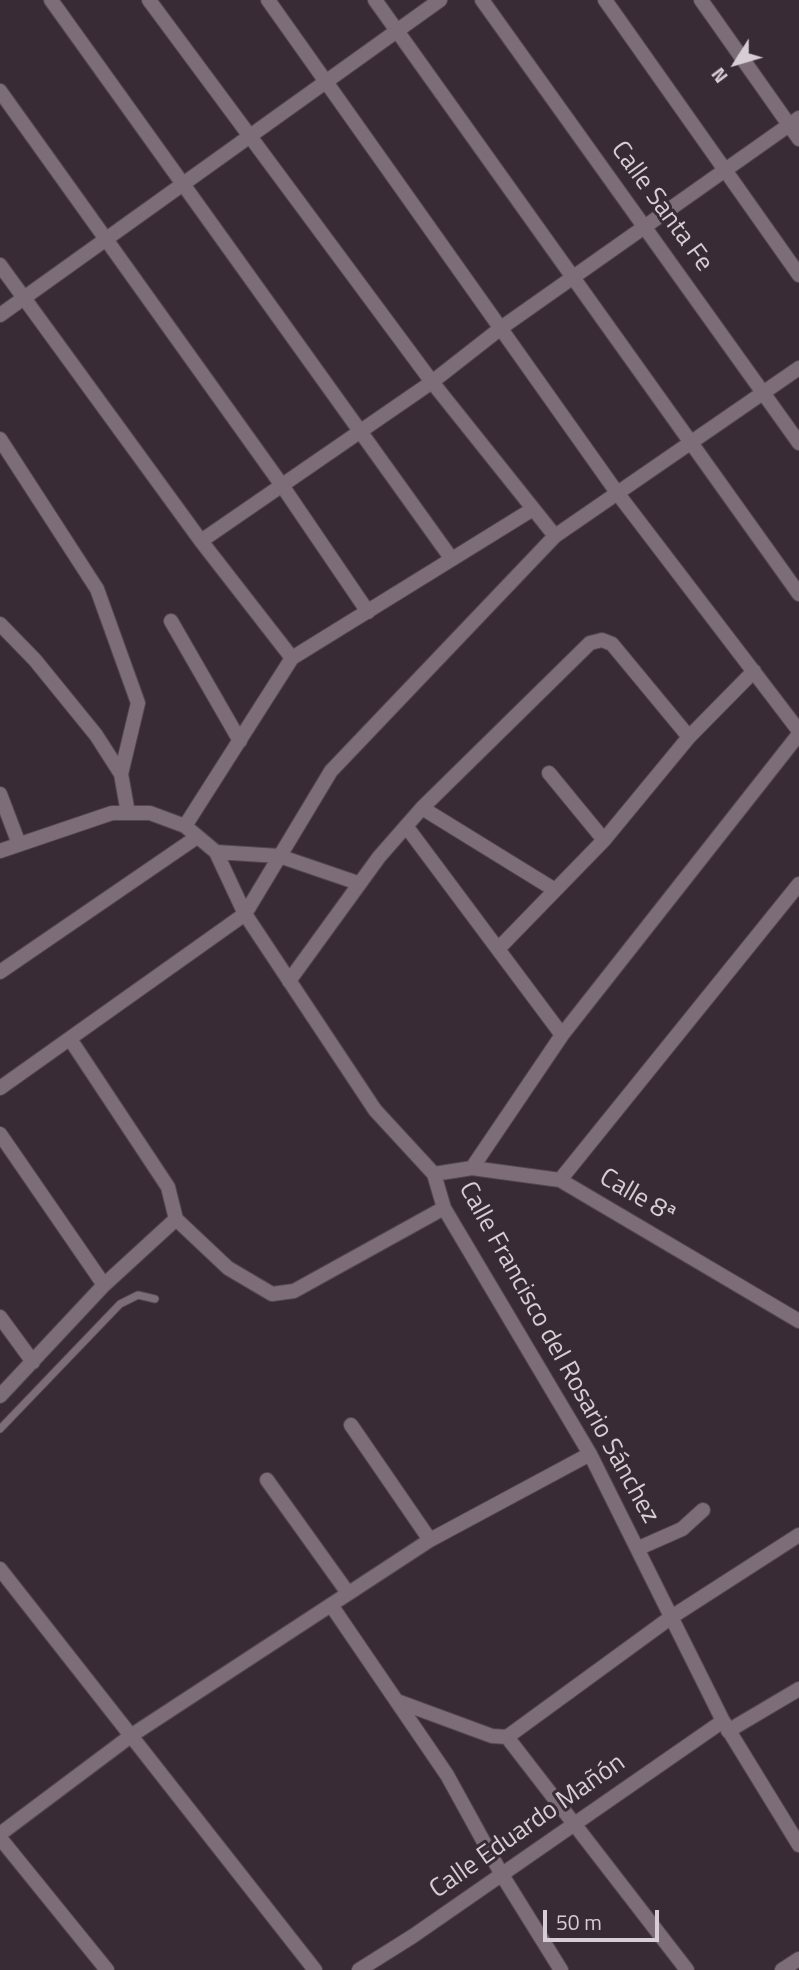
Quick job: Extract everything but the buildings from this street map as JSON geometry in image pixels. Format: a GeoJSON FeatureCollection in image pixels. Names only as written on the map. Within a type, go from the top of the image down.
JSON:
{"type":"FeatureCollection","features":[{"type":"Feature","properties":{"kind":"street"},"geometry":{"type":"LineString","coordinates":[[51,0],[451,558]]}},
{"type":"Feature","properties":{"kind":"street"},"geometry":{"type":"LineString","coordinates":[[268,0],[618,494],[799,733],[562,1035],[471,1168]]}},
{"type":"Feature","properties":{"kind":"street"},"geometry":{"type":"LineString","coordinates":[[375,0],[799,594]]}},
{"type":"Feature","properties":{"kind":"street"},"geometry":{"type":"LineString","coordinates":[[0,315],[440,0]]}},
{"type":"Feature","properties":{"kind":"street","name":"Calle Santa Fe"},"geometry":{"type":"LineString","coordinates":[[482,0],[799,443]]}},
{"type":"Feature","properties":{"kind":"street"},"geometry":{"type":"LineString","coordinates":[[605,0],[799,275]]}},
{"type":"Feature","properties":{"kind":"street"},"geometry":{"type":"LineString","coordinates":[[701,0],[794,121],[799,139]]}},
{"type":"Feature","properties":{"kind":"street"},"geometry":{"type":"LineString","coordinates":[[152,1],[248,137],[432,382],[555,536]]}},
{"type":"Feature","properties":{"kind":"street"},"geometry":{"type":"LineString","coordinates":[[0,91],[282,484],[368,612]]}},
{"type":"Feature","properties":{"kind":"street"},"geometry":{"type":"LineString","coordinates":[[201,541],[358,429],[432,382],[501,328],[794,121]]}},
{"type":"Feature","properties":{"kind":"street"},"geometry":{"type":"LineString","coordinates":[[0,265],[201,541],[292,658]]}},
{"type":"Feature","properties":{"kind":"street"},"geometry":{"type":"LineString","coordinates":[[0,1088],[246,915],[331,771],[555,536],[799,368]]}},
{"type":"Feature","properties":{"kind":"street"},"geometry":{"type":"LineString","coordinates":[[0,439],[97,589],[138,703],[121,774]]}},
{"type":"Feature","properties":{"kind":"street"},"geometry":{"type":"LineString","coordinates":[[185,826],[292,658],[533,509]]}},
{"type":"Feature","properties":{"kind":"street"},"geometry":{"type":"LineString","coordinates":[[171,621],[240,741]]}},
{"type":"Feature","properties":{"kind":"street"},"geometry":{"type":"LineString","coordinates":[[0,624],[35,660],[96,735],[121,774],[128,813]]}},
{"type":"Feature","properties":{"kind":"street"},"geometry":{"type":"LineString","coordinates":[[289,981],[358,883],[422,808],[590,643],[601,640],[612,644],[689,737]]}},
{"type":"Feature","properties":{"kind":"street"},"geometry":{"type":"LineString","coordinates":[[499,948],[604,840],[689,737],[754,671]]}},
{"type":"Feature","properties":{"kind":"street"},"geometry":{"type":"LineString","coordinates":[[549,773],[604,840]]}},
{"type":"Feature","properties":{"kind":"street"},"geometry":{"type":"LineString","coordinates":[[0,794],[19,844]]}},
{"type":"Feature","properties":{"kind":"street"},"geometry":{"type":"LineString","coordinates":[[422,808],[555,890]]}},
{"type":"Feature","properties":{"kind":"street","name":"Calle Francisco del Rosario Sánchez"},"geometry":{"type":"LineString","coordinates":[[0,851],[112,813],[150,813],[185,826],[216,852],[246,915],[376,1110],[434,1174],[444,1208],[590,1454],[619,1518],[639,1548],[670,1618],[726,1726],[799,1845]]}},
{"type":"Feature","properties":{"kind":"street"},"geometry":{"type":"LineString","coordinates":[[406,826],[562,1035]]}},
{"type":"Feature","properties":{"kind":"street"},"geometry":{"type":"LineString","coordinates":[[0,972],[197,837]]}},
{"type":"Feature","properties":{"kind":"street"},"geometry":{"type":"LineString","coordinates":[[216,852],[279,856],[358,883]]}},
{"type":"Feature","properties":{"kind":"street"},"geometry":{"type":"LineString","coordinates":[[560,1180],[799,884]]}},
{"type":"Feature","properties":{"kind":"street"},"geometry":{"type":"LineString","coordinates":[[70,1039],[168,1187],[176,1219],[228,1268],[272,1294],[294,1291],[444,1208]]}},
{"type":"Feature","properties":{"kind":"street"},"geometry":{"type":"LineString","coordinates":[[0,1134],[104,1284]]}},
{"type":"Feature","properties":{"kind":"street","name":"Calle 8ª"},"geometry":{"type":"LineString","coordinates":[[434,1174],[471,1168],[560,1180],[799,1321]]}},
{"type":"Feature","properties":{"kind":"street"},"geometry":{"type":"LineString","coordinates":[[0,1396],[104,1284],[176,1219]]}},
{"type":"Feature","properties":{"kind":"street"},"geometry":{"type":"LineString","coordinates":[[0,1317],[33,1362]]}},
{"type":"Feature","properties":{"kind":"street"},"geometry":{"type":"LineString","coordinates":[[351,1425],[429,1540]]}},
{"type":"Feature","properties":{"kind":"street"},"geometry":{"type":"LineString","coordinates":[[107,1970],[0,1836],[132,1735],[429,1540],[590,1454]]}},
{"type":"Feature","properties":{"kind":"street"},"geometry":{"type":"LineString","coordinates":[[267,1480],[348,1593]]}},
{"type":"Feature","properties":{"kind":"street"},"geometry":{"type":"LineString","coordinates":[[639,1548],[682,1529],[703,1510]]}},
{"type":"Feature","properties":{"kind":"street"},"geometry":{"type":"LineString","coordinates":[[397,1701],[492,1736],[507,1737],[670,1618],[799,1535]]}},
{"type":"Feature","properties":{"kind":"street"},"geometry":{"type":"LineString","coordinates":[[0,1569],[315,1970]]}},
{"type":"Feature","properties":{"kind":"street"},"geometry":{"type":"LineString","coordinates":[[331,1605],[447,1775],[502,1875],[561,1970]]}},
{"type":"Feature","properties":{"kind":"street","name":"Calle Eduardo Mañón"},"geometry":{"type":"LineString","coordinates":[[359,1970],[726,1726],[799,1689]]}},
{"type":"Feature","properties":{"kind":"street"},"geometry":{"type":"LineString","coordinates":[[507,1737],[687,1970]]}},
{"type":"Feature","properties":{"kind":"street"},"geometry":{"type":"LineString","coordinates":[[782,1970],[799,1959]]}},
{"type":"Feature","properties":{"kind":"lane"},"geometry":{"type":"LineString","coordinates":[[0,1429],[120,1304],[138,1295],[155,1299]]}}]}
